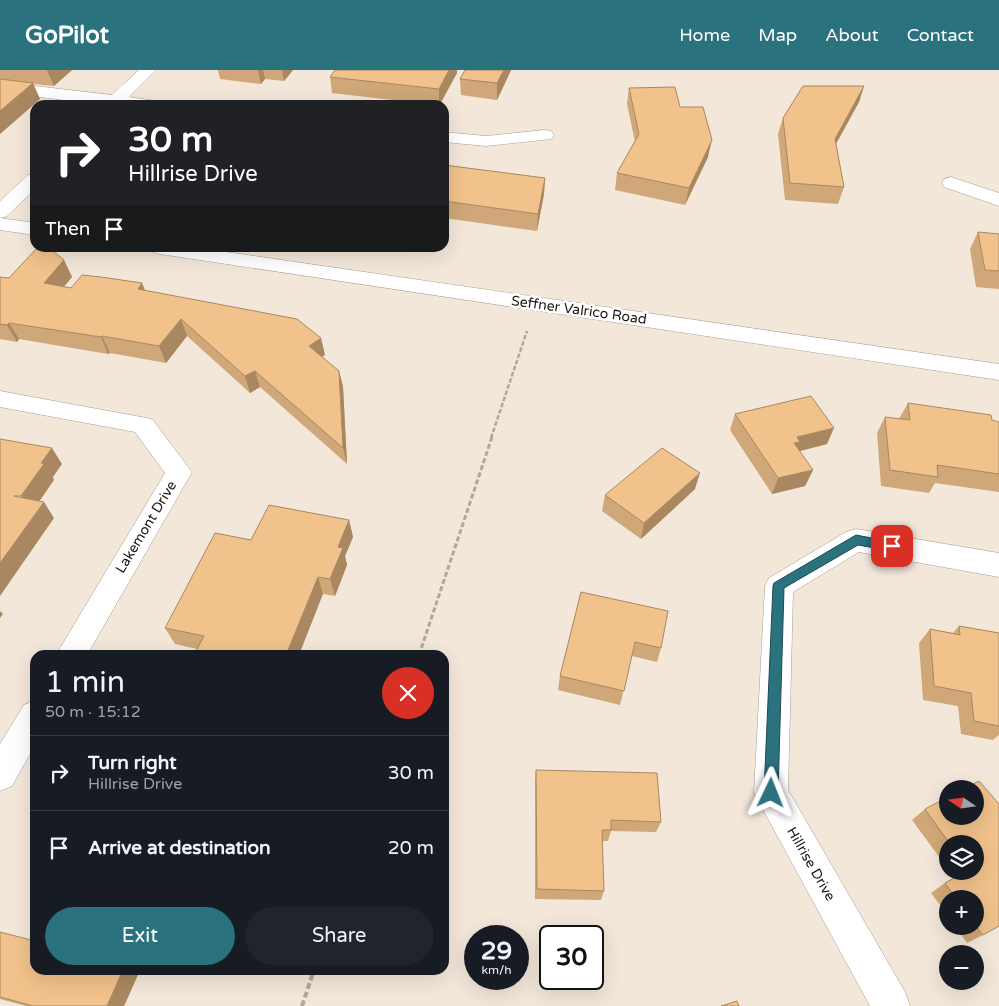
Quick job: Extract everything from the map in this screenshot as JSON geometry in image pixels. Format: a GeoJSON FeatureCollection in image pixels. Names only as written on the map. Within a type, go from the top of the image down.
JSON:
{"type":"FeatureCollection","features":[{"type":"Feature","properties":{"kind":"street"},"geometry":{"type":"LineString","coordinates":[[117,100],[148,70]]}},
{"type":"Feature","properties":{"kind":"street"},"geometry":{"type":"LineString","coordinates":[[0,88],[91,100]]}},
{"type":"Feature","properties":{"kind":"street"},"geometry":{"type":"LineString","coordinates":[[449,137],[486,141],[546,135]]}},
{"type":"Feature","properties":{"kind":"street"},"geometry":{"type":"LineString","coordinates":[[0,212],[30,183]]}},
{"type":"Feature","properties":{"kind":"street"},"geometry":{"type":"LineString","coordinates":[[951,183],[999,200]]}},
{"type":"Feature","properties":{"kind":"street"},"geometry":{"type":"LineString","coordinates":[[0,224],[30,228]]}},
{"type":"Feature","properties":{"kind":"street","name":"Seffner Valrico Road"},"geometry":{"type":"LineString","coordinates":[[187,252],[999,372]]}},
{"type":"Feature","properties":{"kind":"street","name":"Lakemont Drive"},"geometry":{"type":"LineString","coordinates":[[0,399],[143,425],[179,472],[74,650]]}},
{"type":"Feature","properties":{"kind":"street","name":"Hillrise Drive"},"geometry":{"type":"LineString","coordinates":[[891,1006],[771,793],[779,586],[856,540],[999,565]]}},
{"type":"Feature","properties":{"kind":"street"},"geometry":{"type":"LineString","coordinates":[[0,775],[30,724]]}},
{"type":"Feature","properties":{"kind":"path"},"geometry":{"type":"LineString","coordinates":[[421,650],[536,303]]}},
{"type":"Feature","properties":{"kind":"path"},"geometry":{"type":"LineString","coordinates":[[302,1006],[312,975]]}},
{"type":"Feature","properties":{"kind":"building"},"geometry":{"type":"Polygon","coordinates":[[[335,70],[449,70],[439,89],[330,77],[335,70]]]}},
{"type":"Feature","properties":{"kind":"building"},"geometry":{"type":"Polygon","coordinates":[[[465,70],[504,70],[497,83],[460,79],[465,70]]]}},
{"type":"Feature","properties":{"kind":"building"},"geometry":{"type":"Polygon","coordinates":[[[0,79],[33,83],[0,111],[0,79]]]}},
{"type":"Feature","properties":{"kind":"building"},"geometry":{"type":"Polygon","coordinates":[[[803,86],[864,86],[835,139],[844,187],[790,183],[783,118],[803,86]]]}},
{"type":"Feature","properties":{"kind":"building"},"geometry":{"type":"Polygon","coordinates":[[[675,87],[680,107],[703,107],[712,140],[689,188],[617,173],[639,134],[629,88],[675,87]]]}},
{"type":"Feature","properties":{"kind":"building"},"geometry":{"type":"Polygon","coordinates":[[[449,166],[545,178],[538,214],[449,202],[449,166]]]}},
{"type":"Feature","properties":{"kind":"building"},"geometry":{"type":"Polygon","coordinates":[[[978,232],[999,234],[999,271],[985,270],[978,232]]]}},
{"type":"Feature","properties":{"kind":"building"},"geometry":{"type":"Polygon","coordinates":[[[33,252],[54,252],[64,260],[44,283],[71,288],[82,275],[101,277],[142,283],[138,289],[297,319],[321,338],[309,346],[339,371],[343,448],[255,371],[245,376],[181,319],[159,346],[9,323],[7,325],[0,324],[0,277],[9,278],[33,252]]]}},
{"type":"Feature","properties":{"kind":"building"},"geometry":{"type":"Polygon","coordinates":[[[811,396],[834,428],[797,437],[800,442],[794,443],[813,470],[778,478],[735,414],[811,396]]]}},
{"type":"Feature","properties":{"kind":"building"},"geometry":{"type":"Polygon","coordinates":[[[908,403],[991,415],[992,420],[999,422],[999,474],[937,465],[938,477],[890,470],[885,417],[910,420],[908,403]]]}},
{"type":"Feature","properties":{"kind":"building"},"geometry":{"type":"Polygon","coordinates":[[[0,439],[52,448],[41,463],[44,464],[21,496],[14,496],[44,502],[0,563],[0,439]]]}},
{"type":"Feature","properties":{"kind":"building"},"geometry":{"type":"Polygon","coordinates":[[[662,448],[700,473],[644,523],[605,495],[662,448]]]}},
{"type":"Feature","properties":{"kind":"building"},"geometry":{"type":"Polygon","coordinates":[[[269,505],[349,520],[338,547],[343,548],[330,579],[318,577],[288,650],[197,650],[204,636],[165,628],[215,533],[251,540],[269,505]]]}},
{"type":"Feature","properties":{"kind":"building"},"geometry":{"type":"Polygon","coordinates":[[[581,592],[668,611],[661,648],[635,642],[624,691],[560,676],[581,592]]]}},
{"type":"Feature","properties":{"kind":"building"},"geometry":{"type":"Polygon","coordinates":[[[959,626],[999,633],[999,726],[974,721],[971,693],[934,686],[930,629],[960,635],[959,626]]]}},
{"type":"Feature","properties":{"kind":"building"},"geometry":{"type":"Polygon","coordinates":[[[536,770],[657,773],[661,822],[611,820],[611,830],[602,830],[604,891],[537,889],[536,770]]]}},
{"type":"Feature","properties":{"kind":"building"},"geometry":{"type":"Polygon","coordinates":[[[984,787],[999,804],[999,926],[984,934],[984,890],[950,890],[945,883],[950,880],[984,880],[984,835],[944,835],[925,809],[939,802],[939,825],[984,825],[984,787]]]}},
{"type":"Feature","properties":{"kind":"building"},"geometry":{"type":"Polygon","coordinates":[[[0,932],[30,940],[30,975],[121,975],[107,1006],[33,1006],[0,997],[0,932]]]}},
{"type":"Feature","properties":{"kind":"building"},"geometry":{"type":"Polygon","coordinates":[[[737,1001],[739,1006],[721,1006],[737,1001]]]}},
{"type":"Feature","properties":{"kind":"route"},"geometry":{"type":"LineString","coordinates":[[771,793],[779,586],[856,540],[892,546]]}}]}
